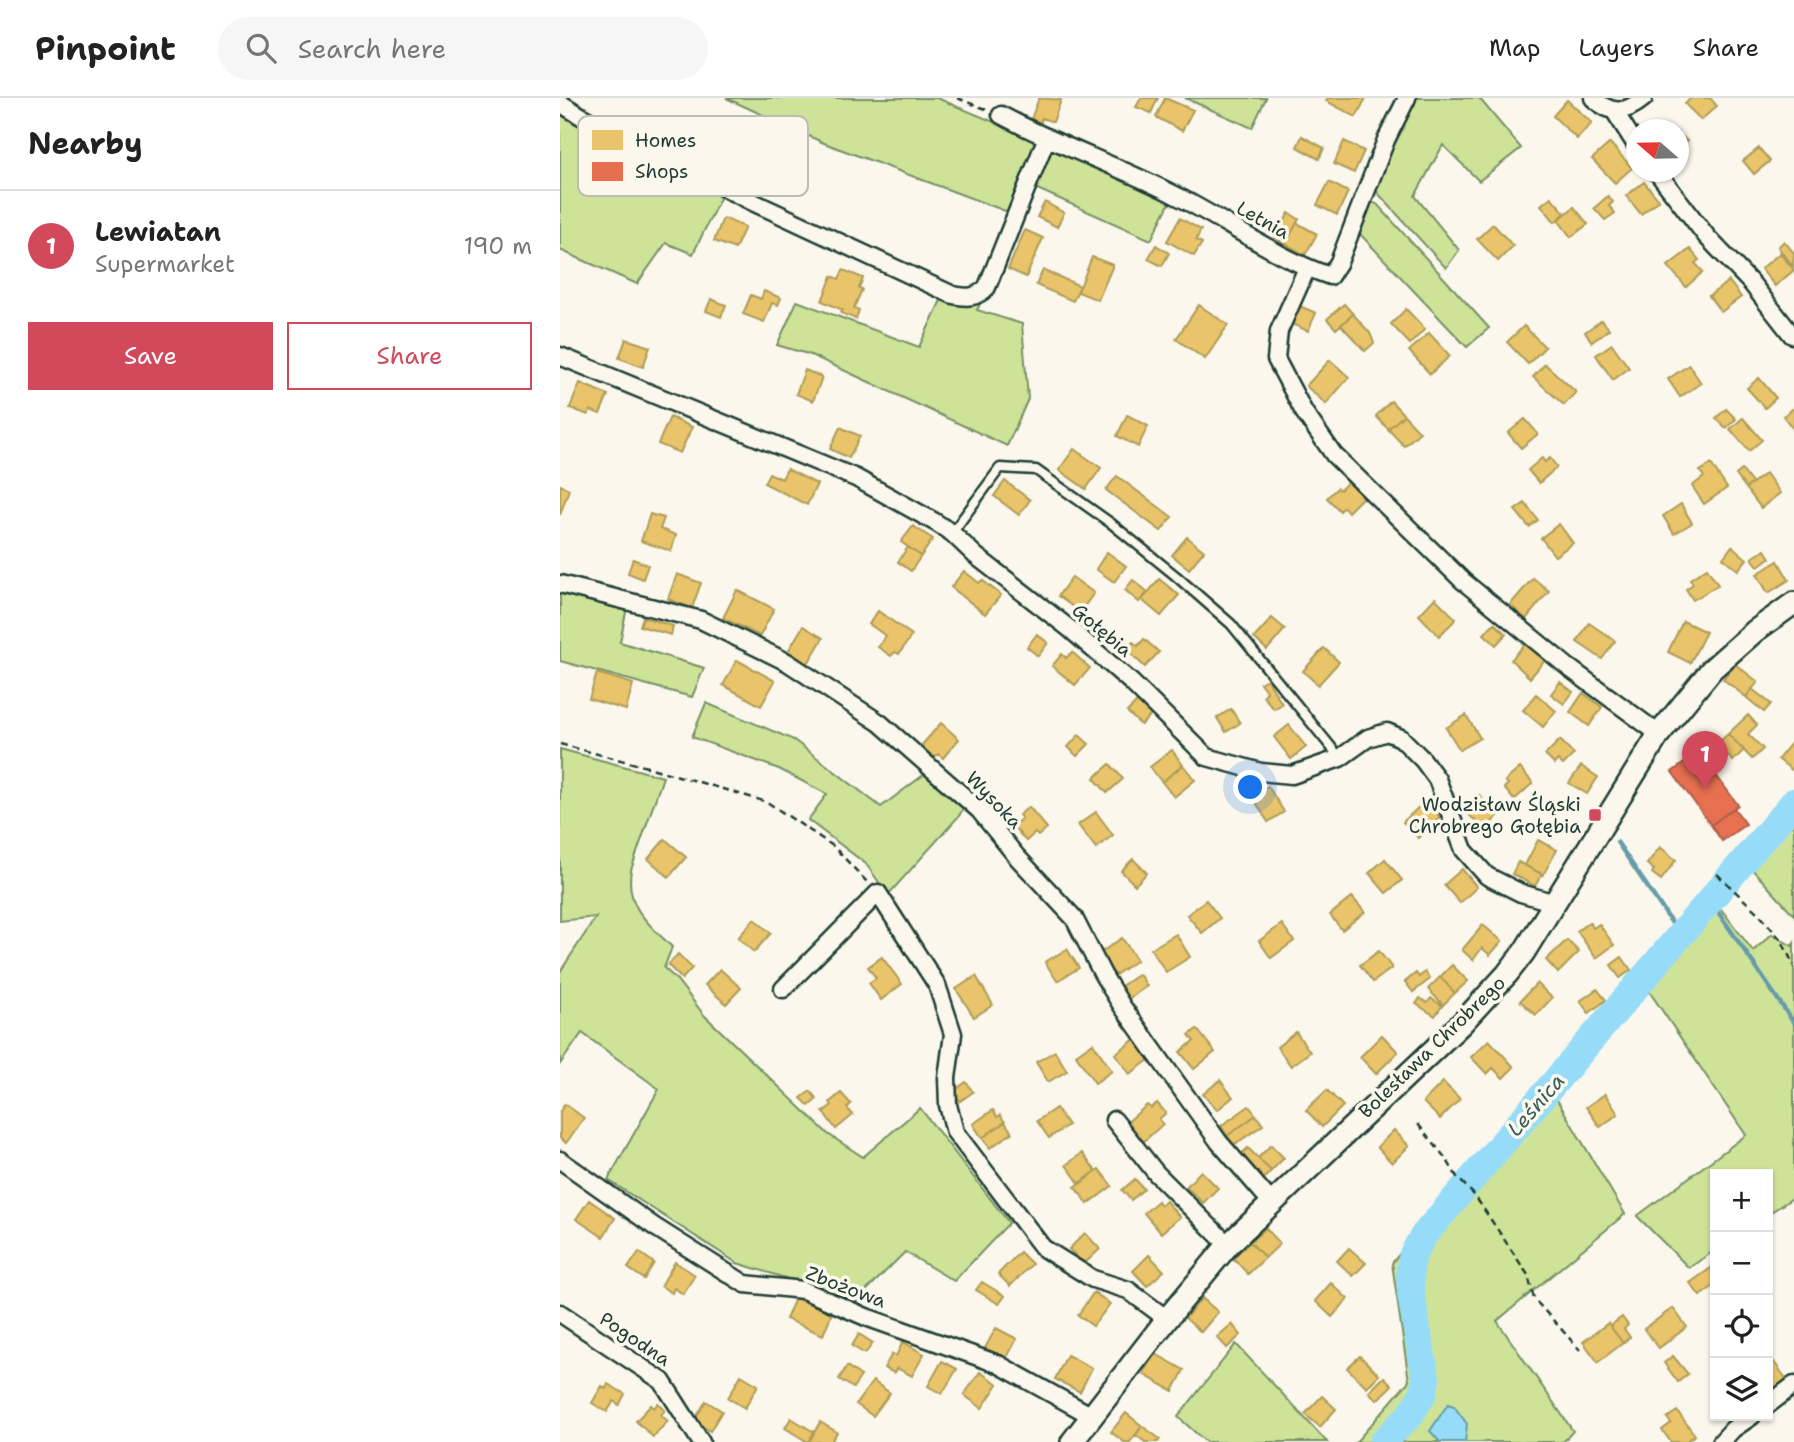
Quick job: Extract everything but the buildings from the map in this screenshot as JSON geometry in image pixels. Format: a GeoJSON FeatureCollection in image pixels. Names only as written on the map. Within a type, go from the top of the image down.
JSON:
{"type":"FeatureCollection","features":[{"type":"Feature","properties":{"kind":"street"},"geometry":{"type":"LineString","coordinates":[[1407,98],[1386,140],[1335,270],[1330,276],[1307,268],[1279,331],[1276,359],[1304,412],[1334,455],[1463,581],[1568,667],[1659,734]]}},
{"type":"Feature","properties":{"kind":"street"},"geometry":{"type":"LineString","coordinates":[[1593,98],[1615,112],[1626,129]]}},
{"type":"Feature","properties":{"kind":"street"},"geometry":{"type":"LineString","coordinates":[[1615,112],[1633,106],[1644,98]]}},
{"type":"Feature","properties":{"kind":"street"},"geometry":{"type":"LineString","coordinates":[[560,103],[581,116]]}},
{"type":"Feature","properties":{"kind":"street","name":"Letnia"},"geometry":{"type":"LineString","coordinates":[[1001,115],[1176,195],[1307,268]]}},
{"type":"Feature","properties":{"kind":"street"},"geometry":{"type":"LineString","coordinates":[[741,196],[953,295],[976,296],[987,287],[1047,137]]}},
{"type":"Feature","properties":{"kind":"street"},"geometry":{"type":"LineString","coordinates":[[1665,182],[1707,237],[1752,284],[1792,335]]}},
{"type":"Feature","properties":{"kind":"street","name":"Gołębia"},"geometry":{"type":"LineString","coordinates":[[560,356],[856,478],[952,534],[1131,682],[1207,757],[1261,772],[1292,775],[1340,758],[1368,738],[1387,732],[1401,738],[1437,779],[1464,850],[1487,876],[1521,893],[1555,903]]}},
{"type":"Feature","properties":{"kind":"street","name":"Wysoka"},"geometry":{"type":"LineString","coordinates":[[560,583],[701,620],[787,662],[880,723],[979,810],[1017,857],[1074,918],[1097,966],[1122,1006],[1219,1142],[1271,1202]]}},
{"type":"Feature","properties":{"kind":"street","name":"Bolesława Chrobrego"},"geometry":{"type":"LineString","coordinates":[[1072,1442],[1228,1245],[1462,1023],[1507,974],[1524,952],[1659,734],[1712,669],[1755,631],[1794,603]]}},
{"type":"Feature","properties":{"kind":"street"},"geometry":{"type":"LineString","coordinates":[[783,989],[878,893],[937,985],[954,1034],[947,1079],[948,1105],[955,1132],[1043,1248],[1093,1279],[1128,1290],[1167,1319]]}},
{"type":"Feature","properties":{"kind":"street"},"geometry":{"type":"LineString","coordinates":[[1114,1120],[1156,1173],[1228,1245]]}},
{"type":"Feature","properties":{"kind":"street","name":"Zbożowa"},"geometry":{"type":"LineString","coordinates":[[560,1160],[655,1227],[745,1284],[803,1290],[866,1318],[998,1364],[1092,1416]]}},
{"type":"Feature","properties":{"kind":"street","name":"Pogodna"},"geometry":{"type":"LineString","coordinates":[[560,1313],[662,1381],[702,1442]]}},
{"type":"Feature","properties":{"kind":"street"},"geometry":{"type":"LineString","coordinates":[[1773,1401],[1794,1385]]}},
{"type":"Feature","properties":{"kind":"street"},"geometry":{"type":"LineString","coordinates":[[1721,1442],[1745,1421]]}},
{"type":"Feature","properties":{"kind":"lane"},"geometry":{"type":"LineString","coordinates":[[952,534],[1000,468],[1036,470],[1112,524],[1231,624],[1340,758]]}},
{"type":"Feature","properties":{"kind":"path"},"geometry":{"type":"LineString","coordinates":[[957,98],[1001,115]]}},
{"type":"Feature","properties":{"kind":"path"},"geometry":{"type":"LineString","coordinates":[[560,744],[767,802],[833,846],[878,893]]}},
{"type":"Feature","properties":{"kind":"path"},"geometry":{"type":"LineString","coordinates":[[1717,874],[1782,940],[1794,966]]}},
{"type":"Feature","properties":{"kind":"path"},"geometry":{"type":"LineString","coordinates":[[1418,1124],[1457,1177],[1475,1196],[1528,1275],[1535,1298],[1580,1350]]}},
{"type":"Feature","properties":{"kind":"green space"},"geometry":{"type":"Polygon","coordinates":[[[726,98],[937,98],[1039,141],[1015,212],[1008,212],[808,136],[808,116],[765,116],[726,98]]]}},
{"type":"Feature","properties":{"kind":"green space"},"geometry":{"type":"Polygon","coordinates":[[[1185,98],[1266,98],[1252,128],[1185,98]]]}},
{"type":"Feature","properties":{"kind":"green space"},"geometry":{"type":"Polygon","coordinates":[[[1414,98],[1479,98],[1521,148],[1479,181],[1443,145],[1415,196],[1459,250],[1446,268],[1376,191],[1401,124],[1414,98]]]}},
{"type":"Feature","properties":{"kind":"green space"},"geometry":{"type":"Polygon","coordinates":[[[560,110],[578,119],[578,196],[721,196],[693,254],[666,243],[637,284],[560,250],[560,110]]]}},
{"type":"Feature","properties":{"kind":"green space"},"geometry":{"type":"Polygon","coordinates":[[[1057,150],[1171,200],[1151,240],[1035,188],[1046,154],[1057,150]]]}},
{"type":"Feature","properties":{"kind":"green space"},"geometry":{"type":"Polygon","coordinates":[[[1371,202],[1377,204],[1489,328],[1467,347],[1359,233],[1371,202]]]}},
{"type":"Feature","properties":{"kind":"green space"},"geometry":{"type":"Polygon","coordinates":[[[943,296],[983,298],[977,310],[1022,324],[1028,399],[1007,446],[811,355],[777,345],[797,301],[919,347],[943,296]]]}},
{"type":"Feature","properties":{"kind":"green space"},"geometry":{"type":"Polygon","coordinates":[[[560,590],[627,607],[620,642],[704,668],[692,697],[560,661],[560,590]]]}},
{"type":"Feature","properties":{"kind":"green space"},"geometry":{"type":"Polygon","coordinates":[[[706,703],[794,740],[881,807],[938,764],[971,794],[959,816],[888,895],[866,864],[808,820],[827,794],[779,769],[692,737],[706,703]]]}},
{"type":"Feature","properties":{"kind":"green space"},"geometry":{"type":"Polygon","coordinates":[[[560,749],[663,777],[631,870],[630,883],[640,913],[672,947],[664,968],[677,980],[704,1015],[828,1134],[863,1157],[920,1108],[1009,1223],[954,1281],[905,1252],[857,1300],[737,1263],[608,1180],[659,1089],[582,1033],[560,1064],[560,972],[596,917],[560,921],[560,749]]]}},
{"type":"Feature","properties":{"kind":"green space"},"geometry":{"type":"Polygon","coordinates":[[[1794,814],[1794,915],[1749,866],[1794,814]]]}},
{"type":"Feature","properties":{"kind":"green space"},"geometry":{"type":"Polygon","coordinates":[[[1718,905],[1753,951],[1772,934],[1792,946],[1794,943],[1794,1197],[1773,1211],[1773,1169],[1710,1169],[1710,1253],[1689,1268],[1637,1216],[1746,1135],[1647,988],[1718,905]]]}},
{"type":"Feature","properties":{"kind":"green space"},"geometry":{"type":"Polygon","coordinates":[[[1647,988],[1556,1098],[1625,1214],[1497,1321],[1573,1431],[1563,1442],[1356,1442],[1409,1381],[1392,1263],[1515,1113],[1616,999],[1647,988]]]}},
{"type":"Feature","properties":{"kind":"green space"},"geometry":{"type":"Polygon","coordinates":[[[1236,1344],[1327,1442],[1206,1442],[1178,1417],[1236,1344]]]}},
{"type":"Feature","properties":{"kind":"water"},"geometry":{"type":"Polygon","coordinates":[[[1448,1404],[1454,1406],[1467,1424],[1465,1442],[1440,1442],[1430,1431],[1448,1404]]]}},
{"type":"Feature","properties":{"kind":"waterway","name":"Leśnica"},"geometry":{"type":"LineString","coordinates":[[1383,1442],[1410,1415],[1423,1394],[1426,1379],[1411,1295],[1410,1270],[1413,1254],[1424,1235],[1794,802]]}},
{"type":"Feature","properties":{"kind":"waterway"},"geometry":{"type":"LineString","coordinates":[[1617,842],[1680,935]]}},
{"type":"Feature","properties":{"kind":"waterway"},"geometry":{"type":"LineString","coordinates":[[1710,900],[1794,1023]]}},
{"type":"Feature","properties":{"kind":"place","name":"Lewiatan"},"geometry":{"type":"Point","coordinates":[1705,789]}},
{"type":"Feature","properties":{"kind":"place","name":"Wodzisław Śląski Chrobrego Gołębia"},"geometry":{"type":"Point","coordinates":[1595,815]}}]}
